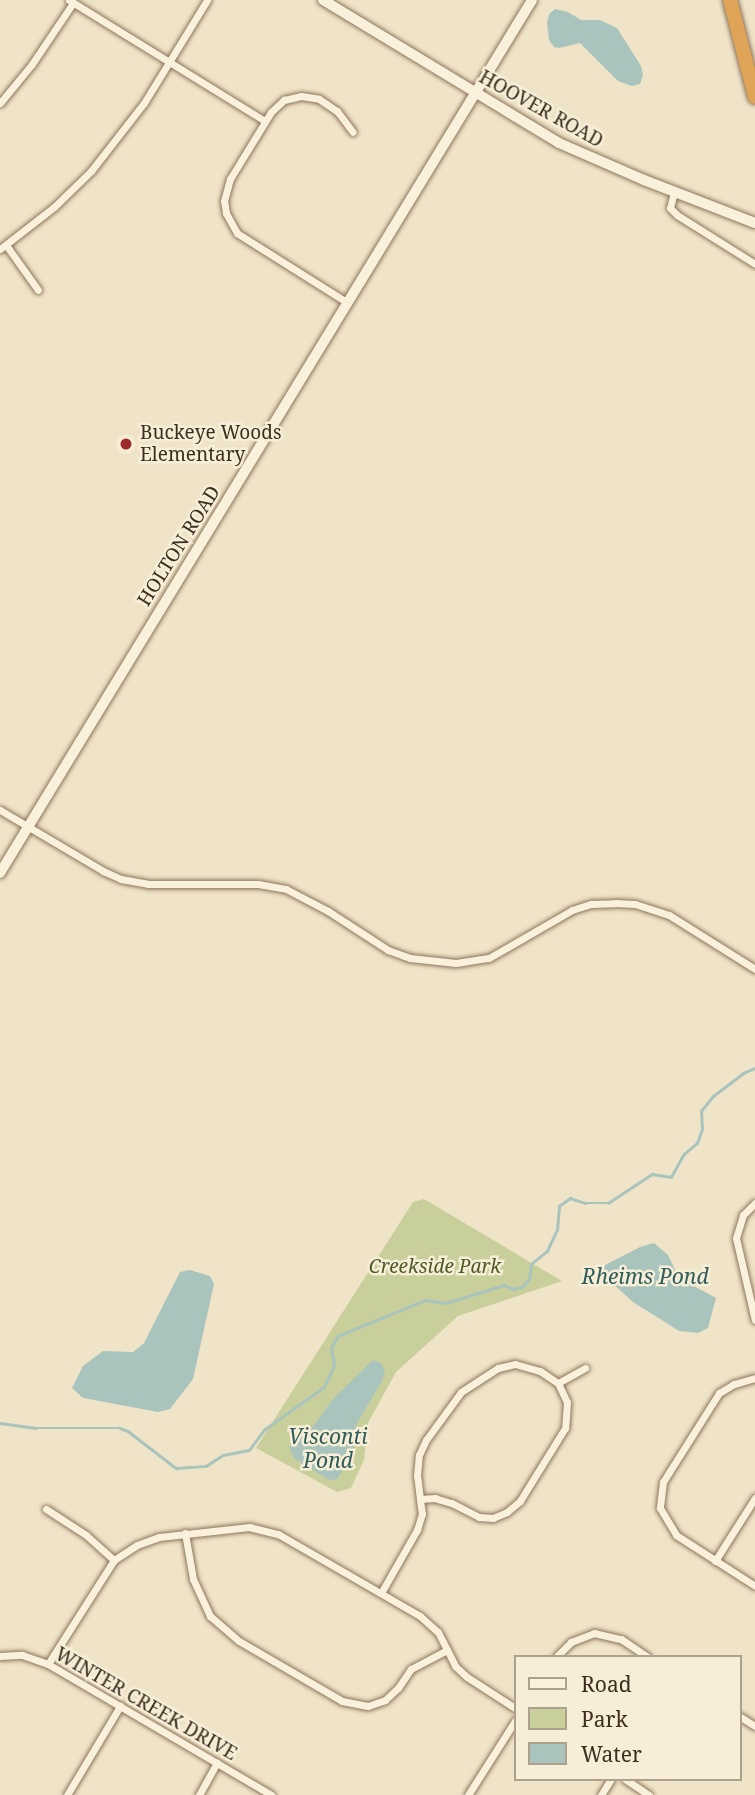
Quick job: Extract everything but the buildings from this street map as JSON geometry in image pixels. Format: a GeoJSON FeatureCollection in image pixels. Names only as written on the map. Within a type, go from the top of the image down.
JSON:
{"type":"FeatureCollection","features":[{"type":"Feature","properties":{"kind":"highway"},"geometry":{"type":"LineString","coordinates":[[730,0],[755,97]]}},
{"type":"Feature","properties":{"kind":"street"},"geometry":{"type":"LineString","coordinates":[[38,290],[3,247],[54,207],[91,171],[123,132],[207,0]]}},
{"type":"Feature","properties":{"kind":"street","name":"HOOVER ROAD"},"geometry":{"type":"LineString","coordinates":[[323,0],[559,143],[754,223]]}},
{"type":"Feature","properties":{"kind":"street","name":"HOLTON ROAD"},"geometry":{"type":"LineString","coordinates":[[0,873],[532,0]]}},
{"type":"Feature","properties":{"kind":"street"},"geometry":{"type":"LineString","coordinates":[[0,103],[38,56],[71,1],[265,121]]}},
{"type":"Feature","properties":{"kind":"street"},"geometry":{"type":"LineString","coordinates":[[348,303],[246,241],[230,223],[226,213],[226,189],[265,121],[284,100],[301,96],[318,99],[337,111],[353,132]]}},
{"type":"Feature","properties":{"kind":"street"},"geometry":{"type":"LineString","coordinates":[[674,192],[670,208],[677,215],[755,264]]}},
{"type":"Feature","properties":{"kind":"street"},"geometry":{"type":"LineString","coordinates":[[0,810],[103,872],[133,882],[258,884],[286,889],[314,902],[388,950],[410,958],[456,963],[489,958],[572,910],[591,904],[615,903],[644,906],[669,915],[755,969]]}},
{"type":"Feature","properties":{"kind":"street"},"geometry":{"type":"LineString","coordinates":[[755,1203],[743,1214],[736,1238],[751,1289],[755,1320]]}},
{"type":"Feature","properties":{"kind":"street"},"geometry":{"type":"LineString","coordinates":[[381,1593],[417,1530],[422,1514],[420,1499],[417,1476],[419,1455],[426,1440],[461,1392],[498,1368],[515,1364],[540,1371],[558,1383],[567,1402],[565,1428],[520,1501],[507,1512],[493,1518],[478,1517],[435,1498],[420,1499]]}},
{"type":"Feature","properties":{"kind":"street"},"geometry":{"type":"LineString","coordinates":[[558,1383],[585,1368]]}},
{"type":"Feature","properties":{"kind":"street"},"geometry":{"type":"LineString","coordinates":[[755,1378],[734,1384],[719,1393],[667,1473],[661,1489],[660,1508],[671,1530],[755,1586]]}},
{"type":"Feature","properties":{"kind":"street"},"geometry":{"type":"LineString","coordinates":[[716,1561],[755,1498]]}},
{"type":"Feature","properties":{"kind":"street"},"geometry":{"type":"LineString","coordinates":[[46,1509],[86,1535],[114,1560]]}},
{"type":"Feature","properties":{"kind":"street"},"geometry":{"type":"LineString","coordinates":[[48,1664],[100,1578],[114,1560],[136,1545],[185,1533],[237,1526],[270,1530],[420,1616],[438,1632],[447,1650],[467,1677],[514,1707]]}},
{"type":"Feature","properties":{"kind":"street"},"geometry":{"type":"LineString","coordinates":[[185,1533],[193,1579],[210,1616],[239,1641],[342,1701],[368,1706],[385,1700],[411,1669],[447,1650]]}},
{"type":"Feature","properties":{"kind":"street"},"geometry":{"type":"LineString","coordinates":[[558,1655],[578,1638],[594,1633],[614,1636],[645,1655]]}},
{"type":"Feature","properties":{"kind":"street","name":"WINTER CREEK DRIVE"},"geometry":{"type":"LineString","coordinates":[[0,1656],[22,1655],[48,1664],[271,1795]]}},
{"type":"Feature","properties":{"kind":"street"},"geometry":{"type":"LineString","coordinates":[[67,1795],[120,1706]]}},
{"type":"Feature","properties":{"kind":"street"},"geometry":{"type":"LineString","coordinates":[[468,1795],[514,1723]]}},
{"type":"Feature","properties":{"kind":"street"},"geometry":{"type":"LineString","coordinates":[[199,1795],[217,1763]]}},
{"type":"Feature","properties":{"kind":"street"},"geometry":{"type":"LineString","coordinates":[[628,1781],[649,1795]]}},
{"type":"Feature","properties":{"kind":"green space","name":"Creekside Park"},"geometry":{"type":"Polygon","coordinates":[[[424,1199],[562,1281],[458,1316],[396,1372],[368,1423],[364,1460],[351,1488],[337,1492],[256,1448],[413,1202],[424,1199]]]}},
{"type":"Feature","properties":{"kind":"water"},"geometry":{"type":"Polygon","coordinates":[[[555,9],[568,12],[581,20],[600,20],[617,28],[641,66],[643,75],[640,84],[632,86],[618,81],[580,43],[554,47],[549,40],[547,23],[549,14],[555,9]]]}},
{"type":"Feature","properties":{"kind":"water","name":"Rheims Pond"},"geometry":{"type":"Polygon","coordinates":[[[654,1243],[668,1255],[679,1278],[716,1298],[708,1328],[698,1333],[679,1331],[633,1302],[600,1272],[603,1266],[640,1247],[654,1243]]]}},
{"type":"Feature","properties":{"kind":"water"},"geometry":{"type":"Polygon","coordinates":[[[190,1270],[210,1276],[214,1284],[193,1379],[170,1409],[158,1412],[83,1398],[72,1388],[83,1366],[103,1351],[133,1352],[144,1343],[180,1272],[190,1270]]]}},
{"type":"Feature","properties":{"kind":"water","name":"Visconti Pond"},"geometry":{"type":"Polygon","coordinates":[[[373,1360],[381,1363],[385,1370],[382,1381],[356,1425],[353,1455],[337,1479],[329,1480],[294,1458],[289,1447],[294,1437],[312,1428],[333,1399],[373,1360]]]}},
{"type":"Feature","properties":{"kind":"waterway"},"geometry":{"type":"LineString","coordinates":[[0,1423],[36,1428],[120,1428],[128,1431],[176,1468],[206,1466],[223,1455],[249,1450],[265,1429],[324,1387],[334,1366],[331,1348],[338,1336],[425,1300],[446,1303],[504,1285],[513,1289],[522,1287],[529,1279],[531,1264],[547,1251],[557,1230],[559,1206],[570,1198],[585,1203],[608,1203],[652,1174],[671,1177],[684,1154],[697,1143],[702,1129],[701,1111],[713,1096],[743,1073],[755,1068]]}},
{"type":"Feature","properties":{"kind":"place","name":"Buckeye Woods Elementary"},"geometry":{"type":"Point","coordinates":[126,444]}}]}
